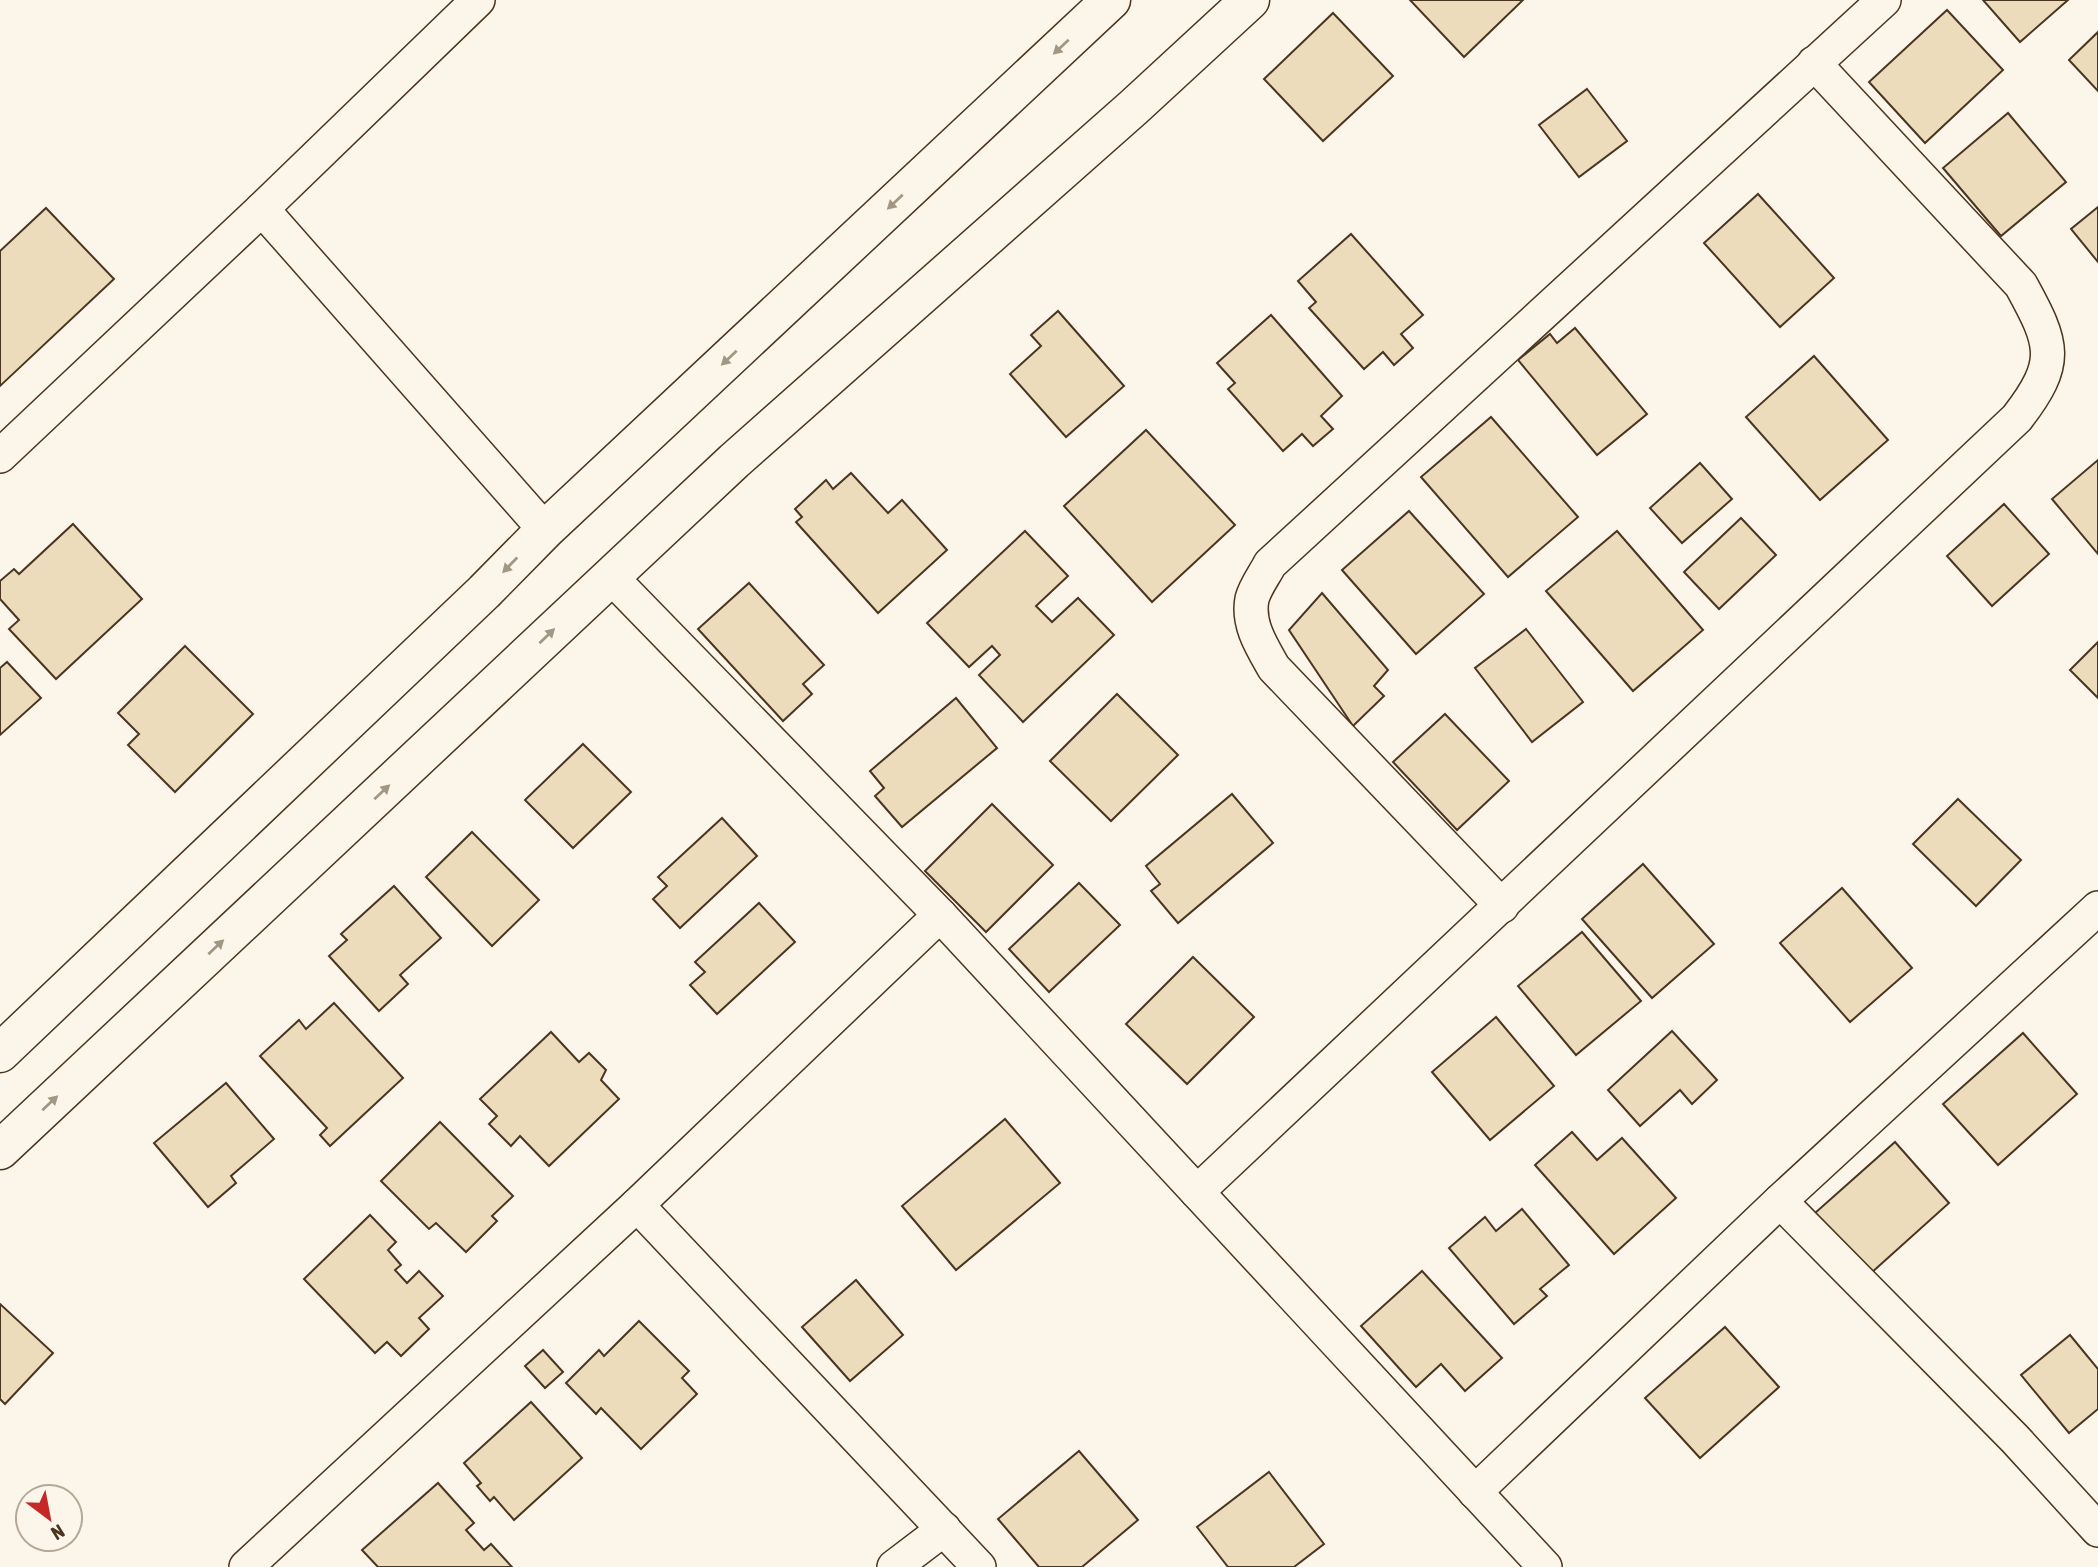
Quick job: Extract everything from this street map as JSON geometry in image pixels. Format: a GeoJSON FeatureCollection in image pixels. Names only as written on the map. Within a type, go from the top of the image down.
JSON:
{"type":"FeatureCollection","features":[{"type":"Feature","properties":{"kind":"main road"},"geometry":{"type":"LineString","coordinates":[[0,1053],[484,592],[545,530],[1111,0]]}},
{"type":"Feature","properties":{"kind":"main road"},"geometry":{"type":"LineString","coordinates":[[0,1150],[744,452],[1134,107],[1250,0]]}},
{"type":"Feature","properties":{"kind":"street"},"geometry":{"type":"LineString","coordinates":[[0,456],[262,209],[478,0]]}},
{"type":"Feature","properties":{"kind":"street"},"geometry":{"type":"LineString","coordinates":[[1502,906],[1274,668],[1252,623],[1252,598],[1270,564],[1884,0]]}},
{"type":"Feature","properties":{"kind":"street"},"geometry":{"type":"LineString","coordinates":[[1197,1192],[2017,418],[2037,391],[2048,364],[2044,326],[2021,285],[1814,63]]}},
{"type":"Feature","properties":{"kind":"street"},"geometry":{"type":"LineString","coordinates":[[262,209],[545,530]]}},
{"type":"Feature","properties":{"kind":"street"},"geometry":{"type":"LineString","coordinates":[[610,576],[940,915],[1545,1567]]}},
{"type":"Feature","properties":{"kind":"street"},"geometry":{"type":"LineString","coordinates":[[246,1567],[637,1205],[940,915]]}},
{"type":"Feature","properties":{"kind":"street"},"geometry":{"type":"LineString","coordinates":[[1475,1492],[1780,1201],[2093,923]]}},
{"type":"Feature","properties":{"kind":"street"},"geometry":{"type":"LineString","coordinates":[[1780,1201],[2015,1439],[2098,1530]]}},
{"type":"Feature","properties":{"kind":"street"},"geometry":{"type":"LineString","coordinates":[[637,1205],[979,1567]]}},
{"type":"Feature","properties":{"kind":"street"},"geometry":{"type":"LineString","coordinates":[[894,1567],[944,1529]]}},
{"type":"Feature","properties":{"kind":"building"},"geometry":{"type":"Polygon","coordinates":[[[1410,0],[1523,0],[1464,57],[1410,0]]]}},
{"type":"Feature","properties":{"kind":"building"},"geometry":{"type":"Polygon","coordinates":[[[1983,0],[2068,0],[2020,42],[1983,0]]]}},
{"type":"Feature","properties":{"kind":"building"},"geometry":{"type":"Polygon","coordinates":[[[1947,10],[2003,70],[1925,143],[1869,82],[1947,10]]]}},
{"type":"Feature","properties":{"kind":"building"},"geometry":{"type":"Polygon","coordinates":[[[1333,13],[1393,76],[1323,141],[1264,79],[1333,13]]]}},
{"type":"Feature","properties":{"kind":"building"},"geometry":{"type":"Polygon","coordinates":[[[2098,32],[2098,91],[2069,60],[2098,32]]]}},
{"type":"Feature","properties":{"kind":"building"},"geometry":{"type":"Polygon","coordinates":[[[1587,89],[1627,141],[1579,177],[1539,125],[1587,89]]]}},
{"type":"Feature","properties":{"kind":"building"},"geometry":{"type":"Polygon","coordinates":[[[2008,113],[2066,182],[2001,236],[1943,168],[2008,113]]]}},
{"type":"Feature","properties":{"kind":"building"},"geometry":{"type":"Polygon","coordinates":[[[1758,194],[1834,278],[1780,327],[1704,243],[1758,194]]]}},
{"type":"Feature","properties":{"kind":"building"},"geometry":{"type":"Polygon","coordinates":[[[2098,207],[2098,262],[2071,229],[2098,207]]]}},
{"type":"Feature","properties":{"kind":"building"},"geometry":{"type":"Polygon","coordinates":[[[46,208],[114,279],[0,386],[0,251],[46,208]]]}},
{"type":"Feature","properties":{"kind":"building"},"geometry":{"type":"Polygon","coordinates":[[[1351,234],[1423,315],[1401,334],[1413,348],[1394,365],[1383,352],[1364,369],[1309,308],[1316,302],[1298,281],[1351,234]]]}},
{"type":"Feature","properties":{"kind":"building"},"geometry":{"type":"Polygon","coordinates":[[[1058,311],[1124,386],[1066,437],[1010,374],[1041,346],[1031,335],[1058,311]]]}},
{"type":"Feature","properties":{"kind":"building"},"geometry":{"type":"Polygon","coordinates":[[[1271,315],[1342,396],[1321,416],[1333,429],[1313,446],[1302,434],[1283,451],[1228,389],[1235,383],[1217,363],[1271,315]]]}},
{"type":"Feature","properties":{"kind":"building"},"geometry":{"type":"Polygon","coordinates":[[[1575,328],[1647,414],[1597,455],[1518,360],[1550,334],[1557,343],[1575,328]]]}},
{"type":"Feature","properties":{"kind":"building"},"geometry":{"type":"Polygon","coordinates":[[[1814,356],[1888,440],[1820,500],[1746,417],[1814,356]]]}},
{"type":"Feature","properties":{"kind":"building"},"geometry":{"type":"Polygon","coordinates":[[[1491,417],[1578,517],[1508,577],[1421,477],[1491,417]]]}},
{"type":"Feature","properties":{"kind":"building"},"geometry":{"type":"Polygon","coordinates":[[[1146,430],[1235,525],[1152,602],[1064,506],[1146,430]]]}},
{"type":"Feature","properties":{"kind":"building"},"geometry":{"type":"Polygon","coordinates":[[[2098,460],[2098,554],[2052,499],[2098,460]]]}},
{"type":"Feature","properties":{"kind":"building"},"geometry":{"type":"Polygon","coordinates":[[[1700,463],[1732,499],[1682,543],[1650,508],[1700,463]]]}},
{"type":"Feature","properties":{"kind":"building"},"geometry":{"type":"Polygon","coordinates":[[[851,473],[888,513],[902,500],[947,550],[878,613],[796,522],[802,517],[795,509],[826,480],[833,489],[851,473]]]}},
{"type":"Feature","properties":{"kind":"building"},"geometry":{"type":"Polygon","coordinates":[[[2004,504],[2049,554],[1992,606],[1947,556],[2004,504]]]}},
{"type":"Feature","properties":{"kind":"building"},"geometry":{"type":"Polygon","coordinates":[[[1409,511],[1484,594],[1416,654],[1342,570],[1409,511]]]}},
{"type":"Feature","properties":{"kind":"building"},"geometry":{"type":"Polygon","coordinates":[[[1741,518],[1776,555],[1719,609],[1684,572],[1741,518]]]}},
{"type":"Feature","properties":{"kind":"building"},"geometry":{"type":"Polygon","coordinates":[[[73,524],[142,599],[56,679],[9,629],[19,620],[0,599],[0,581],[14,569],[19,574],[73,524]]]}},
{"type":"Feature","properties":{"kind":"building"},"geometry":{"type":"Polygon","coordinates":[[[1025,531],[1068,576],[1036,606],[1052,622],[1078,598],[1114,635],[1023,722],[979,675],[1000,655],[992,646],[969,667],[927,623],[1025,531]]]}},
{"type":"Feature","properties":{"kind":"building"},"geometry":{"type":"Polygon","coordinates":[[[1617,531],[1703,630],[1633,691],[1546,591],[1617,531]]]}},
{"type":"Feature","properties":{"kind":"building"},"geometry":{"type":"Polygon","coordinates":[[[749,583],[824,665],[803,684],[812,694],[783,721],[698,629],[749,583]]]}},
{"type":"Feature","properties":{"kind":"building"},"geometry":{"type":"Polygon","coordinates":[[[1322,593],[1388,670],[1374,686],[1384,696],[1353,726],[1289,630],[1322,593]]]}},
{"type":"Feature","properties":{"kind":"building"},"geometry":{"type":"Polygon","coordinates":[[[1526,629],[1583,702],[1532,742],[1475,668],[1526,629]]]}},
{"type":"Feature","properties":{"kind":"building"},"geometry":{"type":"Polygon","coordinates":[[[2098,642],[2098,698],[2070,670],[2098,642]]]}},
{"type":"Feature","properties":{"kind":"building"},"geometry":{"type":"Polygon","coordinates":[[[185,646],[253,714],[175,792],[128,745],[139,734],[118,713],[185,646]]]}},
{"type":"Feature","properties":{"kind":"building"},"geometry":{"type":"Polygon","coordinates":[[[7,662],[41,698],[0,735],[0,668],[7,662]]]}},
{"type":"Feature","properties":{"kind":"building"},"geometry":{"type":"Polygon","coordinates":[[[1117,694],[1178,755],[1111,821],[1050,761],[1117,694]]]}},
{"type":"Feature","properties":{"kind":"building"},"geometry":{"type":"Polygon","coordinates":[[[956,698],[997,748],[902,827],[875,796],[884,788],[870,771],[956,698]]]}},
{"type":"Feature","properties":{"kind":"building"},"geometry":{"type":"Polygon","coordinates":[[[1445,714],[1509,781],[1457,830],[1393,762],[1445,714]]]}},
{"type":"Feature","properties":{"kind":"building"},"geometry":{"type":"Polygon","coordinates":[[[583,744],[631,792],[573,848],[525,800],[583,744]]]}},
{"type":"Feature","properties":{"kind":"building"},"geometry":{"type":"Polygon","coordinates":[[[1232,794],[1273,843],[1178,923],[1151,891],[1160,884],[1146,866],[1232,794]]]}},
{"type":"Feature","properties":{"kind":"building"},"geometry":{"type":"Polygon","coordinates":[[[1958,799],[2021,860],[1976,906],[1913,844],[1958,799]]]}},
{"type":"Feature","properties":{"kind":"building"},"geometry":{"type":"Polygon","coordinates":[[[992,804],[1053,865],[986,932],[925,871],[992,804]]]}},
{"type":"Feature","properties":{"kind":"building"},"geometry":{"type":"Polygon","coordinates":[[[722,818],[757,856],[680,928],[653,899],[667,886],[658,877],[722,818]]]}},
{"type":"Feature","properties":{"kind":"building"},"geometry":{"type":"Polygon","coordinates":[[[472,832],[539,900],[492,946],[426,877],[472,832]]]}},
{"type":"Feature","properties":{"kind":"building"},"geometry":{"type":"Polygon","coordinates":[[[1643,864],[1714,944],[1652,998],[1582,919],[1643,864]]]}},
{"type":"Feature","properties":{"kind":"building"},"geometry":{"type":"Polygon","coordinates":[[[1079,883],[1120,925],[1049,992],[1009,949],[1079,883]]]}},
{"type":"Feature","properties":{"kind":"building"},"geometry":{"type":"Polygon","coordinates":[[[394,886],[441,938],[400,975],[408,984],[379,1011],[329,956],[347,940],[341,934],[394,886]]]}},
{"type":"Feature","properties":{"kind":"building"},"geometry":{"type":"Polygon","coordinates":[[[1842,888],[1912,968],[1850,1022],[1780,943],[1842,888]]]}},
{"type":"Feature","properties":{"kind":"building"},"geometry":{"type":"Polygon","coordinates":[[[759,903],[795,942],[717,1014],[690,985],[705,972],[695,962],[759,903]]]}},
{"type":"Feature","properties":{"kind":"building"},"geometry":{"type":"Polygon","coordinates":[[[1582,932],[1641,1001],[1576,1055],[1518,986],[1582,932]]]}},
{"type":"Feature","properties":{"kind":"building"},"geometry":{"type":"Polygon","coordinates":[[[1193,957],[1254,1017],[1187,1084],[1126,1024],[1193,957]]]}},
{"type":"Feature","properties":{"kind":"building"},"geometry":{"type":"Polygon","coordinates":[[[334,1003],[403,1078],[330,1146],[320,1135],[327,1128],[260,1056],[299,1020],[306,1029],[334,1003]]]}},
{"type":"Feature","properties":{"kind":"building"},"geometry":{"type":"Polygon","coordinates":[[[1496,1017],[1554,1086],[1490,1140],[1432,1072],[1496,1017]]]}},
{"type":"Feature","properties":{"kind":"building"},"geometry":{"type":"Polygon","coordinates":[[[1672,1031],[1717,1080],[1692,1104],[1680,1090],[1640,1126],[1608,1090],[1672,1031]]]}},
{"type":"Feature","properties":{"kind":"building"},"geometry":{"type":"Polygon","coordinates":[[[551,1032],[579,1062],[589,1053],[606,1070],[601,1080],[619,1099],[549,1166],[520,1136],[511,1146],[489,1124],[497,1116],[480,1099],[551,1032]]]}},
{"type":"Feature","properties":{"kind":"building"},"geometry":{"type":"Polygon","coordinates":[[[2023,1033],[2077,1094],[1998,1165],[1943,1104],[2023,1033]]]}},
{"type":"Feature","properties":{"kind":"building"},"geometry":{"type":"Polygon","coordinates":[[[226,1083],[274,1139],[231,1176],[236,1183],[208,1207],[154,1143],[226,1083]]]}},
{"type":"Feature","properties":{"kind":"building"},"geometry":{"type":"Polygon","coordinates":[[[1005,1119],[1060,1183],[956,1270],[902,1206],[1005,1119]]]}},
{"type":"Feature","properties":{"kind":"building"},"geometry":{"type":"Polygon","coordinates":[[[440,1122],[513,1196],[492,1216],[497,1221],[466,1252],[436,1223],[429,1229],[381,1181],[440,1122]]]}},
{"type":"Feature","properties":{"kind":"building"},"geometry":{"type":"Polygon","coordinates":[[[1572,1132],[1597,1160],[1622,1138],[1676,1198],[1614,1254],[1535,1165],[1572,1132]]]}},
{"type":"Feature","properties":{"kind":"building"},"geometry":{"type":"Polygon","coordinates":[[[1895,1142],[1949,1203],[1870,1274],[1815,1213],[1895,1142]]]}},
{"type":"Feature","properties":{"kind":"building"},"geometry":{"type":"Polygon","coordinates":[[[1522,1209],[1569,1265],[1540,1289],[1547,1296],[1514,1324],[1449,1248],[1485,1217],[1496,1231],[1522,1209]]]}},
{"type":"Feature","properties":{"kind":"building"},"geometry":{"type":"Polygon","coordinates":[[[370,1215],[396,1242],[388,1250],[401,1265],[395,1270],[407,1283],[419,1271],[443,1296],[419,1318],[429,1329],[401,1356],[387,1342],[375,1353],[304,1279],[370,1215]]]}},
{"type":"Feature","properties":{"kind":"building"},"geometry":{"type":"Polygon","coordinates":[[[1422,1271],[1502,1358],[1465,1391],[1441,1364],[1416,1387],[1361,1326],[1422,1271]]]}},
{"type":"Feature","properties":{"kind":"building"},"geometry":{"type":"Polygon","coordinates":[[[856,1280],[903,1335],[850,1381],[802,1327],[856,1280]]]}},
{"type":"Feature","properties":{"kind":"building"},"geometry":{"type":"Polygon","coordinates":[[[0,1304],[53,1353],[5,1404],[0,1399],[0,1304]]]}},
{"type":"Feature","properties":{"kind":"building"},"geometry":{"type":"Polygon","coordinates":[[[639,1321],[689,1371],[682,1378],[697,1394],[641,1449],[601,1408],[596,1414],[566,1383],[599,1350],[604,1356],[639,1321]]]}},
{"type":"Feature","properties":{"kind":"building"},"geometry":{"type":"Polygon","coordinates":[[[1725,1327],[1779,1387],[1700,1458],[1645,1398],[1725,1327]]]}},
{"type":"Feature","properties":{"kind":"building"},"geometry":{"type":"Polygon","coordinates":[[[2070,1335],[2098,1369],[2098,1409],[2069,1433],[2021,1375],[2070,1335]]]}},
{"type":"Feature","properties":{"kind":"building"},"geometry":{"type":"Polygon","coordinates":[[[543,1350],[563,1372],[545,1388],[525,1366],[543,1350]]]}},
{"type":"Feature","properties":{"kind":"building"},"geometry":{"type":"Polygon","coordinates":[[[531,1402],[582,1458],[514,1520],[494,1497],[490,1501],[477,1486],[481,1483],[464,1463],[531,1402]]]}},
{"type":"Feature","properties":{"kind":"building"},"geometry":{"type":"Polygon","coordinates":[[[1079,1451],[1138,1520],[1082,1567],[1039,1567],[998,1519],[1079,1451]]]}},
{"type":"Feature","properties":{"kind":"building"},"geometry":{"type":"Polygon","coordinates":[[[1269,1472],[1324,1544],[1294,1567],[1228,1567],[1197,1527],[1269,1472]]]}},
{"type":"Feature","properties":{"kind":"building"},"geometry":{"type":"Polygon","coordinates":[[[438,1483],[474,1523],[466,1530],[484,1550],[491,1544],[512,1567],[378,1567],[362,1550],[438,1483]]]}}]}
